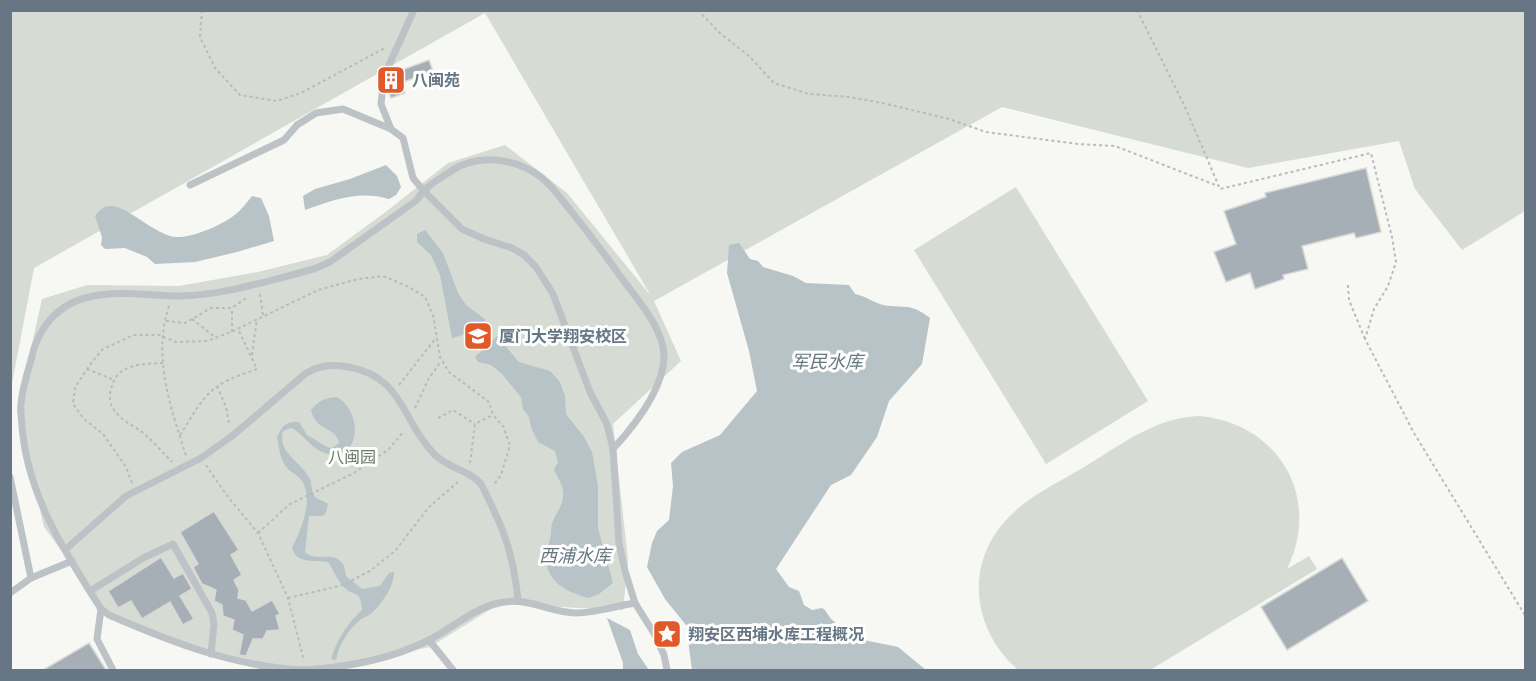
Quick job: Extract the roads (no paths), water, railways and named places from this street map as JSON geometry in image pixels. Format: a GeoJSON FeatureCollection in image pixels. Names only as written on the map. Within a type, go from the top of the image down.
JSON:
{"type":"FeatureCollection","features":[{"type":"Feature","properties":{"kind":"lane"},"geometry":{"type":"LineString","coordinates":[[391,129],[381,104],[384,76],[414,10]]}},
{"type":"Feature","properties":{"kind":"lane"},"geometry":{"type":"LineString","coordinates":[[190,185],[284,140],[297,125],[316,113],[344,109],[391,129],[403,138],[413,178],[462,229],[512,248],[524,255],[536,267],[553,294],[586,383],[607,424],[613,449],[619,543],[635,603],[655,635],[664,655],[667,670]]}},
{"type":"Feature","properties":{"kind":"lane"},"geometry":{"type":"LineString","coordinates":[[613,449],[633,426],[649,400],[660,375],[664,357],[661,334],[591,236],[541,177],[513,164],[496,160],[468,162],[423,190],[417,200],[330,262],[314,269],[211,293],[173,295],[114,293],[88,297],[68,305],[53,315],[40,332],[32,354],[21,404],[23,440],[30,472],[46,516],[101,609],[109,615],[163,638],[211,654],[294,670],[357,664],[384,657],[429,640],[483,608],[518,600],[574,613],[635,603]]}},
{"type":"Feature","properties":{"kind":"lane"},"geometry":{"type":"LineString","coordinates":[[66,549],[126,496],[201,458],[232,436],[288,387],[316,367],[338,365],[367,371],[384,381],[433,453],[441,460],[468,473],[481,484],[510,546],[518,600]]}},
{"type":"Feature","properties":{"kind":"lane"},"geometry":{"type":"LineString","coordinates":[[10,477],[31,578]]}},
{"type":"Feature","properties":{"kind":"lane"},"geometry":{"type":"LineString","coordinates":[[90,591],[145,557],[173,544],[212,613],[214,624],[211,654]]}},
{"type":"Feature","properties":{"kind":"lane"},"geometry":{"type":"LineString","coordinates":[[10,593],[31,578],[72,561]]}},
{"type":"Feature","properties":{"kind":"lane"},"geometry":{"type":"LineString","coordinates":[[101,609],[97,639],[113,670]]}},
{"type":"Feature","properties":{"kind":"lane"},"geometry":{"type":"LineString","coordinates":[[429,640],[453,670]]}},
{"type":"Feature","properties":{"kind":"water"},"geometry":{"type":"Polygon","coordinates":[[[386,165],[397,176],[401,187],[396,195],[389,199],[378,196],[357,196],[305,210],[303,196],[315,189],[386,165]]]}},
{"type":"Feature","properties":{"kind":"water"},"geometry":{"type":"Polygon","coordinates":[[[252,196],[261,198],[269,216],[274,241],[195,262],[155,264],[147,257],[125,248],[105,249],[101,245],[102,237],[95,216],[105,207],[124,210],[159,231],[183,237],[208,230],[231,218],[252,196]]]}},
{"type":"Feature","properties":{"kind":"water"},"geometry":{"type":"Polygon","coordinates":[[[425,230],[443,253],[458,293],[466,305],[486,320],[457,337],[452,338],[440,275],[431,255],[417,242],[417,234],[425,230]]]}},
{"type":"Feature","properties":{"kind":"water","name":"军民水库"},"geometry":{"type":"Polygon","coordinates":[[[739,243],[750,259],[758,261],[763,267],[793,276],[806,283],[849,285],[855,294],[883,305],[912,308],[930,318],[922,364],[889,401],[877,437],[851,475],[831,485],[776,569],[789,587],[799,591],[804,605],[812,610],[822,608],[831,619],[854,638],[898,647],[926,670],[692,670],[686,625],[665,599],[647,567],[657,531],[669,520],[673,486],[671,463],[682,452],[720,435],[757,391],[749,351],[727,273],[729,245],[739,243]]]}},
{"type":"Feature","properties":{"kind":"water","name":"西浦水库"},"geometry":{"type":"Polygon","coordinates":[[[497,336],[519,362],[550,371],[560,382],[565,396],[566,414],[584,437],[592,452],[598,486],[598,528],[613,583],[599,594],[589,598],[559,585],[549,571],[547,551],[554,518],[563,496],[562,485],[554,470],[558,462],[555,451],[538,442],[529,417],[523,409],[521,397],[501,373],[491,365],[478,362],[475,357],[497,336]]]}},
{"type":"Feature","properties":{"kind":"water"},"geometry":{"type":"Polygon","coordinates":[[[337,397],[351,413],[354,423],[353,442],[348,449],[340,454],[329,454],[317,450],[291,428],[283,431],[283,445],[310,479],[315,497],[328,504],[326,513],[322,516],[309,516],[305,552],[314,557],[338,559],[344,566],[347,577],[362,589],[380,586],[389,573],[394,572],[390,589],[383,600],[372,613],[360,620],[348,633],[336,660],[331,659],[339,638],[362,610],[360,599],[341,584],[328,562],[301,559],[294,553],[292,548],[305,515],[307,497],[302,481],[283,462],[277,437],[285,425],[299,422],[307,435],[332,448],[339,443],[337,438],[317,422],[311,410],[323,400],[337,397]]]}},
{"type":"Feature","properties":{"kind":"water"},"geometry":{"type":"Polygon","coordinates":[[[607,618],[630,630],[638,654],[649,670],[623,670],[623,663],[607,618]]]}},
{"type":"Feature","properties":{"kind":"place","name":"八闽苑"},"geometry":{"type":"Point","coordinates":[391,80]}},
{"type":"Feature","properties":{"kind":"place","name":"厦门大学翔安校区"},"geometry":{"type":"Point","coordinates":[478,336]}},
{"type":"Feature","properties":{"kind":"place","name":"翔安区西埔水库工程概况"},"geometry":{"type":"Point","coordinates":[667,634]}},
{"type":"Feature","properties":{"kind":"park label","name":"八闽园"},"geometry":{"type":"Point","coordinates":[352,457]}}]}
